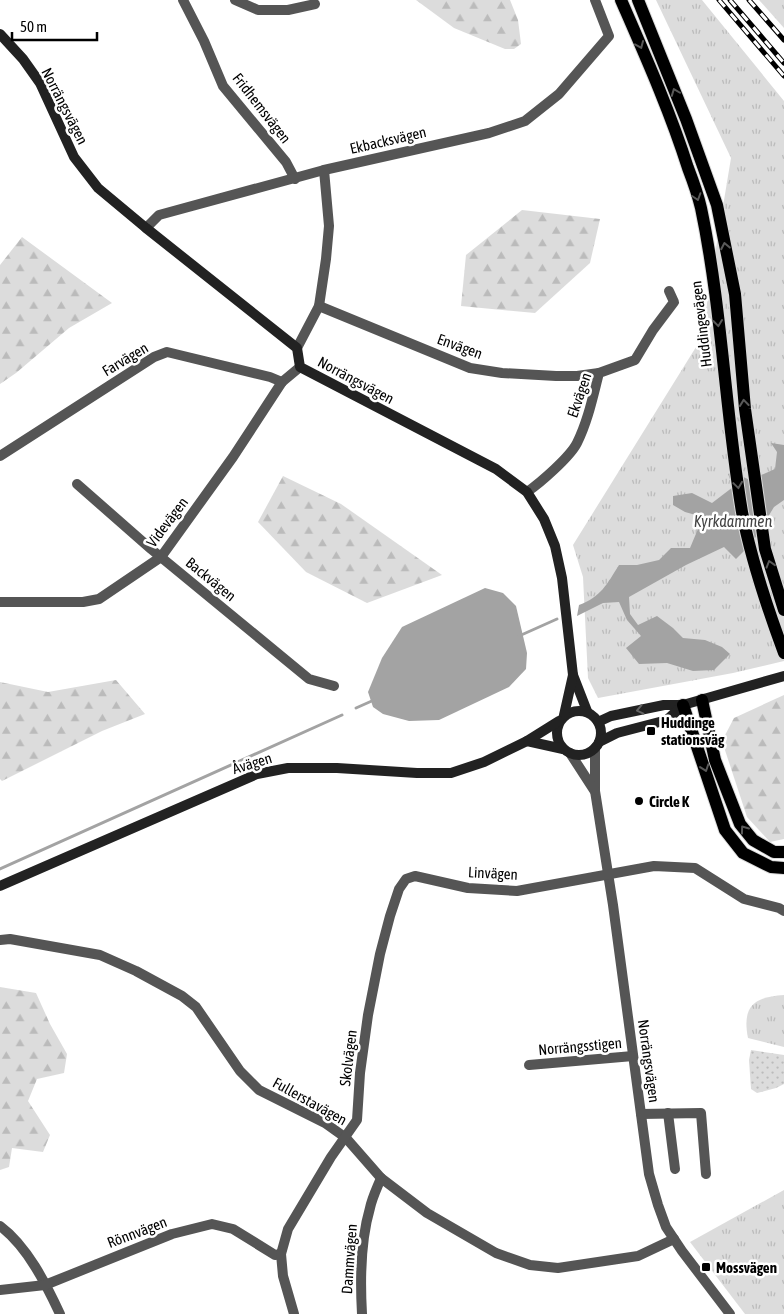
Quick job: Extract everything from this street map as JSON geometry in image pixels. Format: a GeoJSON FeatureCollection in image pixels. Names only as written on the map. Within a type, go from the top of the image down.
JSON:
{"type":"FeatureCollection","features":[{"type":"Feature","properties":{"kind":"main road","name":"Huddingevägen"},"geometry":{"type":"LineString","coordinates":[[621,0],[681,146],[700,207],[712,275],[742,512],[770,615],[784,653]]}},
{"type":"Feature","properties":{"kind":"main road"},"geometry":{"type":"LineString","coordinates":[[638,0],[686,119],[717,205],[735,294],[745,409],[765,549],[784,610]]}},
{"type":"Feature","properties":{"kind":"main road"},"geometry":{"type":"LineString","coordinates":[[702,700],[715,760],[740,824],[753,840],[774,852],[784,852]]}},
{"type":"Feature","properties":{"kind":"main road"},"geometry":{"type":"LineString","coordinates":[[683,705],[726,830],[744,853],[771,867],[784,868]]}},
{"type":"Feature","properties":{"kind":"street"},"geometry":{"type":"LineString","coordinates":[[235,0],[258,10],[288,10],[315,4]]}},
{"type":"Feature","properties":{"kind":"street","name":"Ekbacksvägen"},"geometry":{"type":"LineString","coordinates":[[146,228],[159,215],[324,170],[489,133],[525,121],[559,94],[609,36],[595,0]]}},
{"type":"Feature","properties":{"kind":"street","name":"Fridhemsvägen"},"geometry":{"type":"LineString","coordinates":[[185,1],[223,86],[286,162],[295,178]]}},
{"type":"Feature","properties":{"kind":"street","name":"Norrängsvägen"},"geometry":{"type":"LineString","coordinates":[[0,34],[23,59],[40,83],[74,157],[98,188],[297,348],[300,367],[496,469],[527,492],[544,518],[555,546],[562,578],[573,675],[587,712]]}},
{"type":"Feature","properties":{"kind":"street"},"geometry":{"type":"LineString","coordinates":[[297,348],[319,306],[329,226],[324,170]]}},
{"type":"Feature","properties":{"kind":"street","name":"Ekvägen"},"geometry":{"type":"LineString","coordinates":[[527,492],[543,480],[576,445],[585,425],[599,373],[634,360],[674,302],[669,291]]}},
{"type":"Feature","properties":{"kind":"street","name":"Envägen"},"geometry":{"type":"LineString","coordinates":[[319,306],[470,368],[556,376],[599,373]]}},
{"type":"Feature","properties":{"kind":"street","name":"Farvägen"},"geometry":{"type":"LineString","coordinates":[[0,456],[154,357],[167,352],[270,377],[282,382]]}},
{"type":"Feature","properties":{"kind":"street","name":"Videvägen"},"geometry":{"type":"LineString","coordinates":[[0,602],[83,602],[100,599],[161,557],[233,457],[282,382],[300,367]]}},
{"type":"Feature","properties":{"kind":"street","name":"Backvägen"},"geometry":{"type":"LineString","coordinates":[[77,484],[161,557],[309,679],[334,686]]}},
{"type":"Feature","properties":{"kind":"street","name":"Norrängsvägen"},"geometry":{"type":"LineString","coordinates":[[562,718],[573,675]]}},
{"type":"Feature","properties":{"kind":"street"},"geometry":{"type":"LineString","coordinates":[[598,722],[611,716],[664,704],[683,705],[784,676]]}},
{"type":"Feature","properties":{"kind":"street"},"geometry":{"type":"LineString","coordinates":[[527,741],[581,755],[588,753],[617,733],[667,720],[683,705]]}},
{"type":"Feature","properties":{"kind":"street"},"geometry":{"type":"LineString","coordinates":[[567,751],[559,743],[556,736],[562,718],[571,711],[579,710],[594,716],[598,722],[601,734],[597,745]]}},
{"type":"Feature","properties":{"kind":"street","name":"Åvägen"},"geometry":{"type":"LineString","coordinates":[[0,886],[257,774],[288,768],[337,768],[451,773],[484,762],[527,741],[562,718]]}},
{"type":"Feature","properties":{"kind":"street","name":"Norrängsvägen"},"geometry":{"type":"LineString","coordinates":[[597,745],[595,791],[650,1174],[666,1227],[730,1314]]}},
{"type":"Feature","properties":{"kind":"street","name":"Norrängsvägen"},"geometry":{"type":"LineString","coordinates":[[567,751],[595,791]]}},
{"type":"Feature","properties":{"kind":"street","name":"Linvägen"},"geometry":{"type":"LineString","coordinates":[[406,878],[414,876],[468,888],[516,891],[608,876],[654,866],[695,868],[744,900],[779,908],[784,911]]}},
{"type":"Feature","properties":{"kind":"street","name":"Skolvägen"},"geometry":{"type":"LineString","coordinates":[[294,1314],[283,1276],[281,1254],[288,1229],[331,1157],[357,1120],[360,1073],[368,1015],[380,954],[399,889],[406,878]]}},
{"type":"Feature","properties":{"kind":"street","name":"Fullerstavägen"},"geometry":{"type":"LineString","coordinates":[[0,940],[10,939],[100,955],[136,971],[182,996],[196,1007],[240,1071],[258,1090],[325,1123],[346,1138],[381,1178],[427,1213],[496,1252],[530,1265],[558,1268],[638,1256],[674,1239]]}},
{"type":"Feature","properties":{"kind":"street","name":"Norrängsstigen"},"geometry":{"type":"LineString","coordinates":[[529,1065],[633,1056]]}},
{"type":"Feature","properties":{"kind":"street"},"geometry":{"type":"LineString","coordinates":[[641,1114],[701,1112],[706,1174]]}},
{"type":"Feature","properties":{"kind":"street"},"geometry":{"type":"LineString","coordinates":[[668,1114],[675,1170]]}},
{"type":"Feature","properties":{"kind":"street","name":"Dammvägen"},"geometry":{"type":"LineString","coordinates":[[362,1314],[360,1281],[363,1242],[370,1208],[381,1178]]}},
{"type":"Feature","properties":{"kind":"street","name":"Rönnvägen"},"geometry":{"type":"LineString","coordinates":[[0,1290],[45,1285],[172,1234],[212,1224],[233,1229],[275,1255],[281,1254]]}},
{"type":"Feature","properties":{"kind":"street"},"geometry":{"type":"LineString","coordinates":[[0,1226],[6,1230],[33,1263],[60,1314]]}},
{"type":"Feature","properties":{"kind":"green space"},"geometry":{"type":"Polygon","coordinates":[[[416,0],[510,0],[518,20],[521,44],[514,49],[505,49],[454,28],[416,0]]]}},
{"type":"Feature","properties":{"kind":"green space"},"geometry":{"type":"Polygon","coordinates":[[[656,0],[702,0],[784,101],[784,661],[733,673],[598,698],[588,678],[583,577],[573,545],[701,339],[731,158],[656,0]]]}},
{"type":"Feature","properties":{"kind":"green space"},"geometry":{"type":"Polygon","coordinates":[[[759,0],[784,0],[784,28],[759,0]]]}},
{"type":"Feature","properties":{"kind":"green space"},"geometry":{"type":"Polygon","coordinates":[[[522,210],[600,219],[590,263],[535,313],[461,306],[466,255],[522,210]]]}},
{"type":"Feature","properties":{"kind":"green space"},"geometry":{"type":"Polygon","coordinates":[[[22,237],[112,303],[69,328],[16,373],[0,384],[0,265],[22,237]]]}},
{"type":"Feature","properties":{"kind":"green space"},"geometry":{"type":"Polygon","coordinates":[[[283,476],[341,504],[442,575],[367,603],[306,572],[258,522],[283,476]]]}},
{"type":"Feature","properties":{"kind":"green space"},"geometry":{"type":"Polygon","coordinates":[[[116,680],[145,714],[102,731],[2,781],[0,779],[0,682],[48,692],[116,680]]]}},
{"type":"Feature","properties":{"kind":"green space"},"geometry":{"type":"Polygon","coordinates":[[[784,695],[784,839],[770,842],[747,817],[722,741],[734,718],[784,695]]]}},
{"type":"Feature","properties":{"kind":"green space"},"geometry":{"type":"Polygon","coordinates":[[[0,987],[36,993],[50,1024],[67,1054],[64,1073],[37,1079],[28,1101],[50,1135],[43,1152],[12,1148],[9,1167],[0,1170],[0,987]]]}},
{"type":"Feature","properties":{"kind":"green space"},"geometry":{"type":"Polygon","coordinates":[[[784,995],[784,1047],[748,1038],[747,1018],[752,1006],[764,998],[784,995]]]}},
{"type":"Feature","properties":{"kind":"green space"},"geometry":{"type":"Polygon","coordinates":[[[751,1050],[784,1055],[784,1084],[757,1093],[751,1089],[749,1060],[751,1050]]]}},
{"type":"Feature","properties":{"kind":"green space"},"geometry":{"type":"Polygon","coordinates":[[[784,1190],[784,1314],[745,1314],[690,1242],[784,1190]]]}},
{"type":"Feature","properties":{"kind":"water","name":"Kyrkdammen"},"geometry":{"type":"Polygon","coordinates":[[[771,443],[784,445],[784,500],[774,507],[752,543],[736,559],[724,547],[686,565],[629,597],[630,614],[638,625],[657,616],[683,638],[705,640],[722,647],[730,654],[714,670],[693,671],[667,663],[639,664],[626,648],[641,636],[627,620],[619,602],[603,603],[577,616],[579,605],[598,594],[619,565],[637,565],[659,560],[671,548],[690,548],[703,517],[685,512],[673,505],[673,496],[692,493],[712,503],[733,487],[728,474],[732,472],[750,480],[775,469],[777,452],[771,443]]]}},
{"type":"Feature","properties":{"kind":"water"},"geometry":{"type":"Polygon","coordinates":[[[485,588],[503,593],[516,606],[527,653],[526,669],[509,687],[439,720],[409,721],[383,714],[373,707],[368,692],[382,658],[402,627],[485,588]]]}},
{"type":"Feature","properties":{"kind":"waterway"},"geometry":{"type":"LineString","coordinates":[[519,636],[557,619]]}},
{"type":"Feature","properties":{"kind":"waterway"},"geometry":{"type":"LineString","coordinates":[[356,708],[374,700]]}},
{"type":"Feature","properties":{"kind":"waterway"},"geometry":{"type":"LineString","coordinates":[[0,869],[342,715]]}},
{"type":"Feature","properties":{"kind":"railway"},"geometry":{"type":"LineString","coordinates":[[719,0],[784,76]]}},
{"type":"Feature","properties":{"kind":"railway"},"geometry":{"type":"LineString","coordinates":[[730,0],[784,63]]}},
{"type":"Feature","properties":{"kind":"railway"},"geometry":{"type":"LineString","coordinates":[[749,0],[784,40]]}},
{"type":"Feature","properties":{"kind":"place","name":"Huddinge stationsväg"},"geometry":{"type":"Point","coordinates":[651,731]}},
{"type":"Feature","properties":{"kind":"place","name":"Circle K"},"geometry":{"type":"Point","coordinates":[639,801]}},
{"type":"Feature","properties":{"kind":"place","name":"Mossvägen"},"geometry":{"type":"Point","coordinates":[706,1267]}}]}
